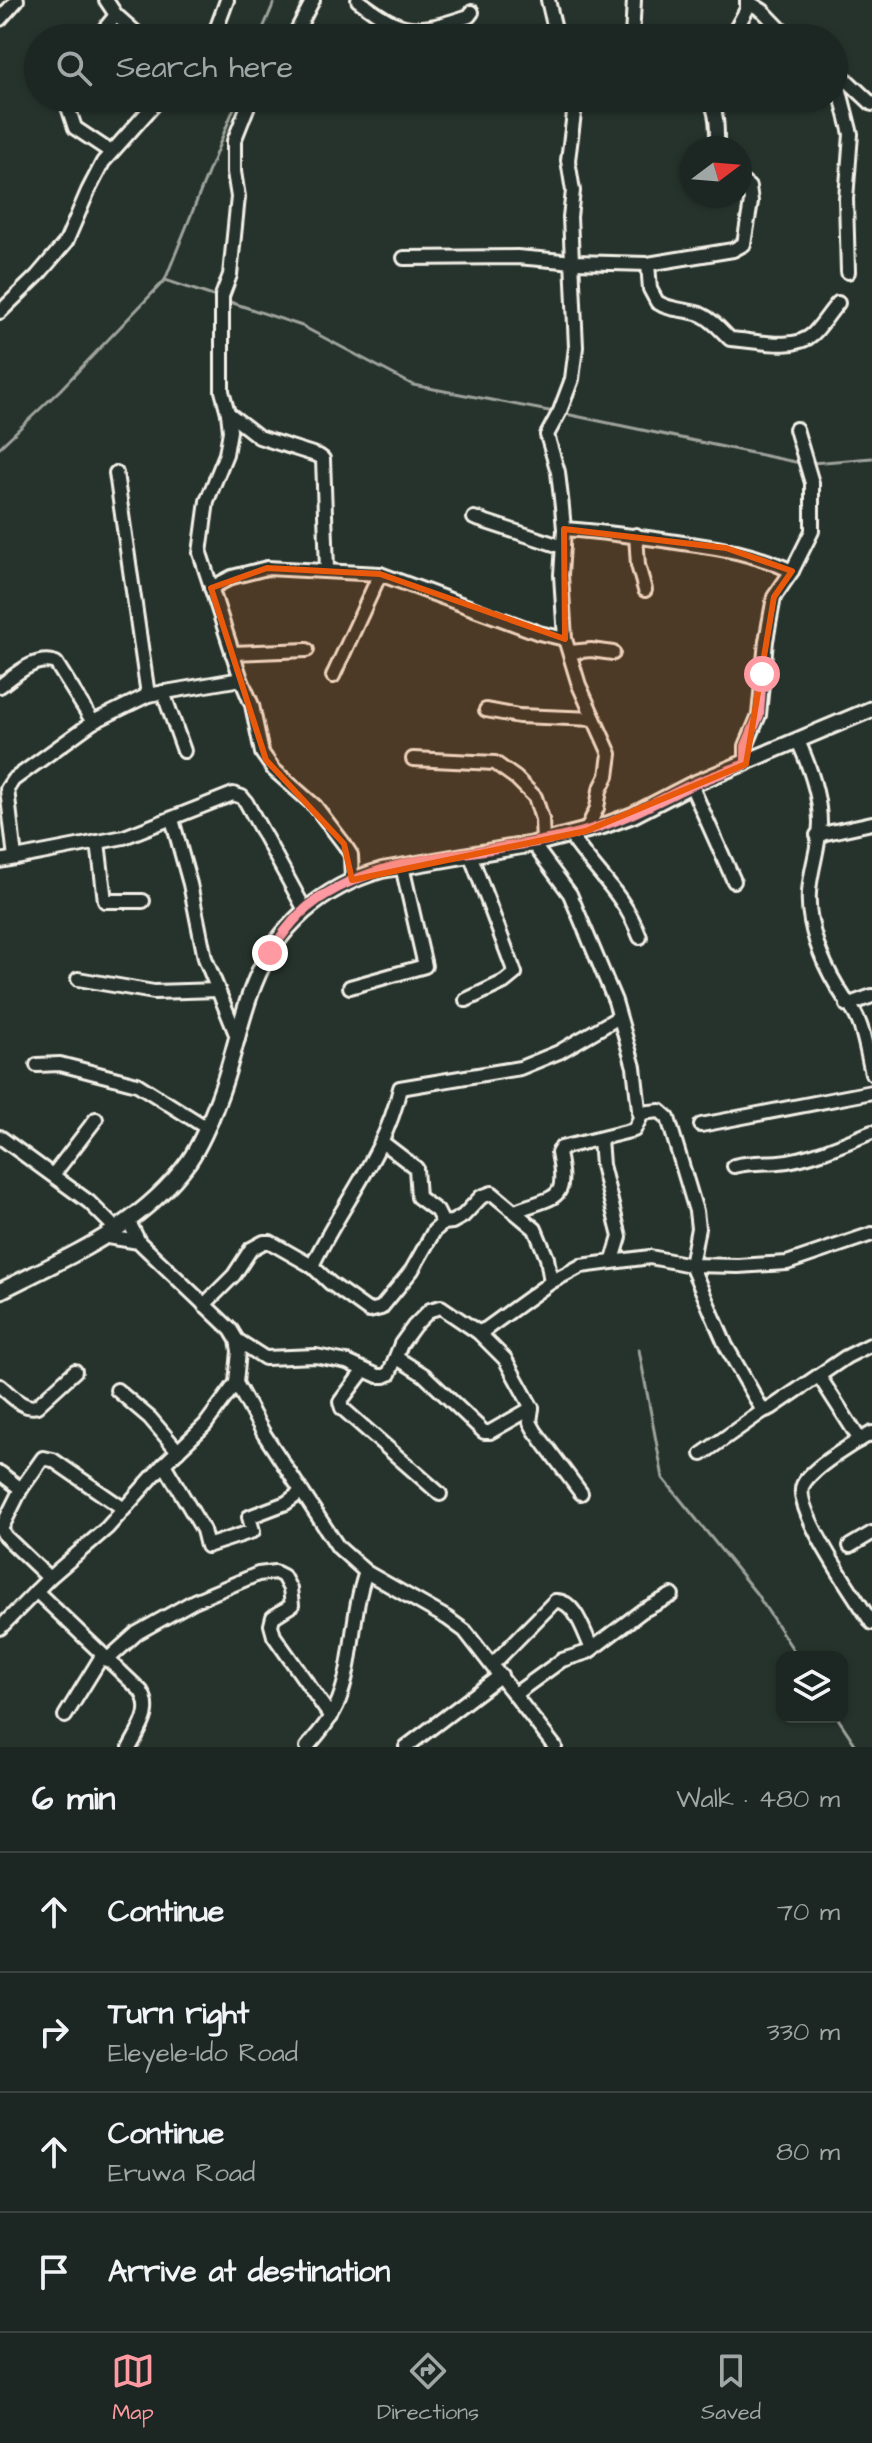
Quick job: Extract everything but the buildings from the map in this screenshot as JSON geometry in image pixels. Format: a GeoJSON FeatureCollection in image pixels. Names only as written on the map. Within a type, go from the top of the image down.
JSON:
{"type":"FeatureCollection","features":[{"type":"Feature","properties":{"kind":"main road"},"geometry":{"type":"LineString","coordinates":[[0,1291],[118,1230],[177,1176],[207,1128],[254,984],[286,928],[305,910],[346,883],[402,866],[538,843],[633,815],[691,785],[872,709]]}},
{"type":"Feature","properties":{"kind":"street"},"geometry":{"type":"LineString","coordinates":[[0,19],[17,0]]}},
{"type":"Feature","properties":{"kind":"street"},"geometry":{"type":"LineString","coordinates":[[106,0],[126,24]]}},
{"type":"Feature","properties":{"kind":"street"},"geometry":{"type":"LineString","coordinates":[[218,24],[227,0]]}},
{"type":"Feature","properties":{"kind":"street"},"geometry":{"type":"LineString","coordinates":[[300,24],[313,0]]}},
{"type":"Feature","properties":{"kind":"street"},"geometry":{"type":"LineString","coordinates":[[358,0],[394,24]]}},
{"type":"Feature","properties":{"kind":"street"},"geometry":{"type":"LineString","coordinates":[[548,0],[554,24]]}},
{"type":"Feature","properties":{"kind":"street"},"geometry":{"type":"LineString","coordinates":[[633,24],[634,0]]}},
{"type":"Feature","properties":{"kind":"street"},"geometry":{"type":"LineString","coordinates":[[739,24],[747,9],[747,1]]}},
{"type":"Feature","properties":{"kind":"street"},"geometry":{"type":"LineString","coordinates":[[747,1],[763,11],[772,24]]}},
{"type":"Feature","properties":{"kind":"street"},"geometry":{"type":"LineString","coordinates":[[446,24],[469,16],[472,12]]}},
{"type":"Feature","properties":{"kind":"street"},"geometry":{"type":"LineString","coordinates":[[109,24],[116,15]]}},
{"type":"Feature","properties":{"kind":"street"},"geometry":{"type":"LineString","coordinates":[[848,81],[872,104]]}},
{"type":"Feature","properties":{"kind":"street"},"geometry":{"type":"LineString","coordinates":[[70,112],[75,128],[111,152]]}},
{"type":"Feature","properties":{"kind":"street"},"geometry":{"type":"LineString","coordinates":[[0,312],[66,242],[95,177],[111,152],[147,112]]}},
{"type":"Feature","properties":{"kind":"street"},"geometry":{"type":"LineString","coordinates":[[245,112],[234,141],[238,197],[230,275],[222,296],[222,391],[230,431],[226,454],[207,501],[200,553],[252,705],[258,739],[266,760],[288,784],[315,806],[344,844],[351,855],[346,883]]}},
{"type":"Feature","properties":{"kind":"street"},"geometry":{"type":"LineString","coordinates":[[574,112],[568,160],[573,191],[570,217],[574,262],[572,293],[577,330],[575,364],[565,400],[547,435],[558,472],[564,529],[561,575],[565,639],[579,685],[607,745],[610,762],[597,808],[586,831]]}},
{"type":"Feature","properties":{"kind":"street"},"geometry":{"type":"LineString","coordinates":[[714,112],[717,136]]}},
{"type":"Feature","properties":{"kind":"street"},"geometry":{"type":"LineString","coordinates":[[845,112],[851,134],[846,199],[848,272]]}},
{"type":"Feature","properties":{"kind":"street"},"geometry":{"type":"LineString","coordinates":[[404,258],[517,257],[648,264],[733,250],[744,244],[750,208]]}},
{"type":"Feature","properties":{"kind":"street"},"geometry":{"type":"LineString","coordinates":[[648,264],[650,289],[657,302],[676,310],[702,315],[730,339],[785,345],[800,342],[811,335],[838,303]]}},
{"type":"Feature","properties":{"kind":"street"},"geometry":{"type":"LineString","coordinates":[[228,413],[259,437],[323,459],[327,569]]}},
{"type":"Feature","properties":{"kind":"street"},"geometry":{"type":"LineString","coordinates":[[746,764],[746,746],[759,715],[774,597],[792,571],[812,531],[812,483],[796,429]]}},
{"type":"Feature","properties":{"kind":"street"},"geometry":{"type":"LineString","coordinates":[[116,473],[148,695]]}},
{"type":"Feature","properties":{"kind":"street"},"geometry":{"type":"LineString","coordinates":[[474,518],[563,547]]}},
{"type":"Feature","properties":{"kind":"street"},"geometry":{"type":"LineString","coordinates":[[564,529],[636,535],[726,548],[769,560],[792,571]]}},
{"type":"Feature","properties":{"kind":"street"},"geometry":{"type":"LineString","coordinates":[[636,535],[638,565],[645,590]]}},
{"type":"Feature","properties":{"kind":"street"},"geometry":{"type":"LineString","coordinates":[[211,588],[232,577],[267,568],[380,574],[539,633],[565,639]]}},
{"type":"Feature","properties":{"kind":"street"},"geometry":{"type":"LineString","coordinates":[[333,676],[380,574]]}},
{"type":"Feature","properties":{"kind":"street"},"geometry":{"type":"LineString","coordinates":[[232,653],[307,650]]}},
{"type":"Feature","properties":{"kind":"street"},"geometry":{"type":"LineString","coordinates":[[570,652],[591,650],[613,653]]}},
{"type":"Feature","properties":{"kind":"street"},"geometry":{"type":"LineString","coordinates":[[0,686],[23,669],[50,660],[56,663],[93,722]]}},
{"type":"Feature","properties":{"kind":"street"},"geometry":{"type":"LineString","coordinates":[[15,858],[9,784],[93,722],[148,695],[241,679]]}},
{"type":"Feature","properties":{"kind":"street"},"geometry":{"type":"LineString","coordinates":[[163,692],[184,751]]}},
{"type":"Feature","properties":{"kind":"street"},"geometry":{"type":"LineString","coordinates":[[486,710],[519,716],[594,719]]}},
{"type":"Feature","properties":{"kind":"street"},"geometry":{"type":"LineString","coordinates":[[798,741],[815,783],[820,825],[810,875],[810,918],[823,960],[859,1024],[872,1073]]}},
{"type":"Feature","properties":{"kind":"street"},"geometry":{"type":"LineString","coordinates":[[413,759],[495,763],[535,797],[542,819],[538,843],[570,894],[619,1017],[634,1067],[639,1113],[638,1125],[634,1130],[558,1150],[563,1179],[560,1190],[554,1196],[515,1211]]}},
{"type":"Feature","properties":{"kind":"street"},"geometry":{"type":"LineString","coordinates":[[691,785],[734,881]]}},
{"type":"Feature","properties":{"kind":"street"},"geometry":{"type":"LineString","coordinates":[[0,861],[124,837],[233,794],[242,797],[305,910]]}},
{"type":"Feature","properties":{"kind":"street"},"geometry":{"type":"LineString","coordinates":[[172,819],[190,884],[201,946],[238,1039]]}},
{"type":"Feature","properties":{"kind":"street"},"geometry":{"type":"LineString","coordinates":[[817,835],[872,823]]}},
{"type":"Feature","properties":{"kind":"street"},"geometry":{"type":"LineString","coordinates":[[570,835],[624,902],[640,937]]}},
{"type":"Feature","properties":{"kind":"street"},"geometry":{"type":"LineString","coordinates":[[98,842],[105,901],[143,901]]}},
{"type":"Feature","properties":{"kind":"street"},"geometry":{"type":"LineString","coordinates":[[466,1000],[504,982],[515,973],[470,854]]}},
{"type":"Feature","properties":{"kind":"street"},"geometry":{"type":"LineString","coordinates":[[350,987],[425,966],[402,866]]}},
{"type":"Feature","properties":{"kind":"street"},"geometry":{"type":"LineString","coordinates":[[78,979],[154,992],[218,990]]}},
{"type":"Feature","properties":{"kind":"street"},"geometry":{"type":"LineString","coordinates":[[847,1005],[872,996]]}},
{"type":"Feature","properties":{"kind":"street"},"geometry":{"type":"LineString","coordinates":[[312,1266],[329,1229],[382,1142],[396,1111],[400,1088],[520,1068],[559,1052],[619,1017]]}},
{"type":"Feature","properties":{"kind":"street"},"geometry":{"type":"LineString","coordinates":[[37,1065],[60,1064],[137,1084],[207,1128]]}},
{"type":"Feature","properties":{"kind":"street"},"geometry":{"type":"LineString","coordinates":[[701,1125],[872,1092]]}},
{"type":"Feature","properties":{"kind":"street"},"geometry":{"type":"LineString","coordinates":[[639,1113],[660,1111],[668,1118],[696,1211],[698,1228],[691,1265],[726,1346],[763,1411]]}},
{"type":"Feature","properties":{"kind":"street"},"geometry":{"type":"LineString","coordinates":[[53,1175],[96,1119]]}},
{"type":"Feature","properties":{"kind":"street"},"geometry":{"type":"LineString","coordinates":[[734,1166],[768,1160],[779,1162],[839,1146],[872,1132]]}},
{"type":"Feature","properties":{"kind":"street"},"geometry":{"type":"LineString","coordinates":[[0,1137],[89,1202],[118,1230],[139,1242],[237,1340],[265,1358],[316,1356],[347,1362],[385,1376],[389,1374],[401,1344],[414,1326],[430,1310],[436,1307],[446,1309],[478,1332],[505,1359],[532,1408],[530,1422],[535,1431],[581,1493]]}},
{"type":"Feature","properties":{"kind":"street"},"geometry":{"type":"LineString","coordinates":[[600,1139],[602,1165],[620,1237],[613,1260]]}},
{"type":"Feature","properties":{"kind":"street"},"geometry":{"type":"LineString","coordinates":[[382,1142],[416,1168],[415,1189],[418,1197],[437,1211],[443,1223]]}},
{"type":"Feature","properties":{"kind":"street"},"geometry":{"type":"LineString","coordinates":[[204,1305],[234,1275],[251,1249],[270,1242],[312,1266],[330,1283],[369,1311],[375,1312],[412,1270],[434,1231],[443,1223],[463,1216],[481,1197],[492,1193],[535,1229],[547,1258],[551,1282]]}},
{"type":"Feature","properties":{"kind":"street"},"geometry":{"type":"LineString","coordinates":[[118,1230],[139,1242]]}},
{"type":"Feature","properties":{"kind":"street"},"geometry":{"type":"LineString","coordinates":[[478,1332],[574,1269],[613,1260],[650,1257],[691,1265],[787,1263],[872,1234]]}},
{"type":"Feature","properties":{"kind":"street"},"geometry":{"type":"LineString","coordinates":[[547,1258],[574,1269]]}},
{"type":"Feature","properties":{"kind":"street"},"geometry":{"type":"LineString","coordinates":[[237,1340],[236,1383],[264,1434],[338,1547],[366,1572],[447,1618],[477,1643],[555,1747]]}},
{"type":"Feature","properties":{"kind":"street"},"geometry":{"type":"LineString","coordinates":[[702,1454],[846,1357],[872,1344]]}},
{"type":"Feature","properties":{"kind":"street"},"geometry":{"type":"LineString","coordinates":[[397,1358],[424,1375],[484,1432],[496,1429],[532,1408]]}},
{"type":"Feature","properties":{"kind":"street"},"geometry":{"type":"LineString","coordinates":[[364,1370],[343,1396],[340,1402],[342,1408],[440,1494]]}},
{"type":"Feature","properties":{"kind":"street"},"geometry":{"type":"LineString","coordinates":[[0,1386],[25,1406],[37,1406],[75,1371]]}},
{"type":"Feature","properties":{"kind":"street"},"geometry":{"type":"LineString","coordinates":[[819,1376],[860,1440]]}},
{"type":"Feature","properties":{"kind":"street"},"geometry":{"type":"LineString","coordinates":[[1,1624],[124,1509],[164,1464],[205,1425],[236,1383]]}},
{"type":"Feature","properties":{"kind":"street"},"geometry":{"type":"LineString","coordinates":[[117,1390],[150,1418],[178,1451]]}},
{"type":"Feature","properties":{"kind":"street"},"geometry":{"type":"LineString","coordinates":[[872,1433],[816,1471],[803,1483],[801,1495],[830,1560],[872,1623]]}},
{"type":"Feature","properties":{"kind":"street"},"geometry":{"type":"LineString","coordinates":[[49,1578],[2,1532],[1,1525],[43,1458],[124,1509]]}},
{"type":"Feature","properties":{"kind":"street"},"geometry":{"type":"LineString","coordinates":[[164,1464],[203,1530],[207,1546],[253,1531],[249,1517],[286,1503],[301,1492]]}},
{"type":"Feature","properties":{"kind":"street"},"geometry":{"type":"LineString","coordinates":[[0,1473],[21,1489]]}},
{"type":"Feature","properties":{"kind":"street"},"geometry":{"type":"LineString","coordinates":[[850,1546],[872,1533]]}},
{"type":"Feature","properties":{"kind":"street"},"geometry":{"type":"LineString","coordinates":[[65,1716],[104,1658],[137,1633],[194,1601],[258,1574],[275,1572],[280,1573],[288,1583],[292,1605],[273,1617],[271,1625],[274,1636],[331,1717]]}},
{"type":"Feature","properties":{"kind":"street"},"geometry":{"type":"LineString","coordinates":[[307,1747],[331,1717],[344,1680],[357,1599],[366,1572]]}},
{"type":"Feature","properties":{"kind":"street"},"geometry":{"type":"LineString","coordinates":[[36,1591],[147,1700],[145,1720],[130,1747]]}},
{"type":"Feature","properties":{"kind":"street"},"geometry":{"type":"LineString","coordinates":[[515,1694],[562,1660],[592,1649],[642,1611],[672,1595]]}},
{"type":"Feature","properties":{"kind":"street"},"geometry":{"type":"LineString","coordinates":[[406,1747],[497,1670],[555,1601],[566,1601],[592,1649]]}},
{"type":"Feature","properties":{"kind":"highlighted area"},"geometry":{"type":"Polygon","coordinates":[[[564,529],[726,548],[792,571],[774,597],[746,764],[586,831],[352,880],[344,844],[266,760],[211,588],[267,568],[380,574],[565,639],[564,529]]]}},
{"type":"Feature","properties":{"kind":"waterway"},"geometry":{"type":"LineString","coordinates":[[265,24],[275,0]]}},
{"type":"Feature","properties":{"kind":"waterway"},"geometry":{"type":"LineString","coordinates":[[0,447],[60,390],[165,280],[232,112]]}},
{"type":"Feature","properties":{"kind":"waterway"},"geometry":{"type":"LineString","coordinates":[[165,280],[219,298]]}},
{"type":"Feature","properties":{"kind":"waterway"},"geometry":{"type":"LineString","coordinates":[[227,301],[302,326],[413,385],[554,412]]}},
{"type":"Feature","properties":{"kind":"waterway"},"geometry":{"type":"LineString","coordinates":[[561,413],[800,463]]}},
{"type":"Feature","properties":{"kind":"waterway"},"geometry":{"type":"LineString","coordinates":[[812,463],[872,458]]}},
{"type":"Feature","properties":{"kind":"waterway"},"geometry":{"type":"LineString","coordinates":[[639,1350],[663,1478],[756,1593],[794,1651]]}},
{"type":"Feature","properties":{"kind":"waterway"},"geometry":{"type":"LineString","coordinates":[[841,1723],[857,1747]]}},
{"type":"Feature","properties":{"kind":"route"},"geometry":{"type":"LineString","coordinates":[[270,953],[286,928],[301,913],[321,897],[360,876],[586,831],[633,815],[691,785],[746,764],[746,746],[759,715],[762,674]]}}]}
